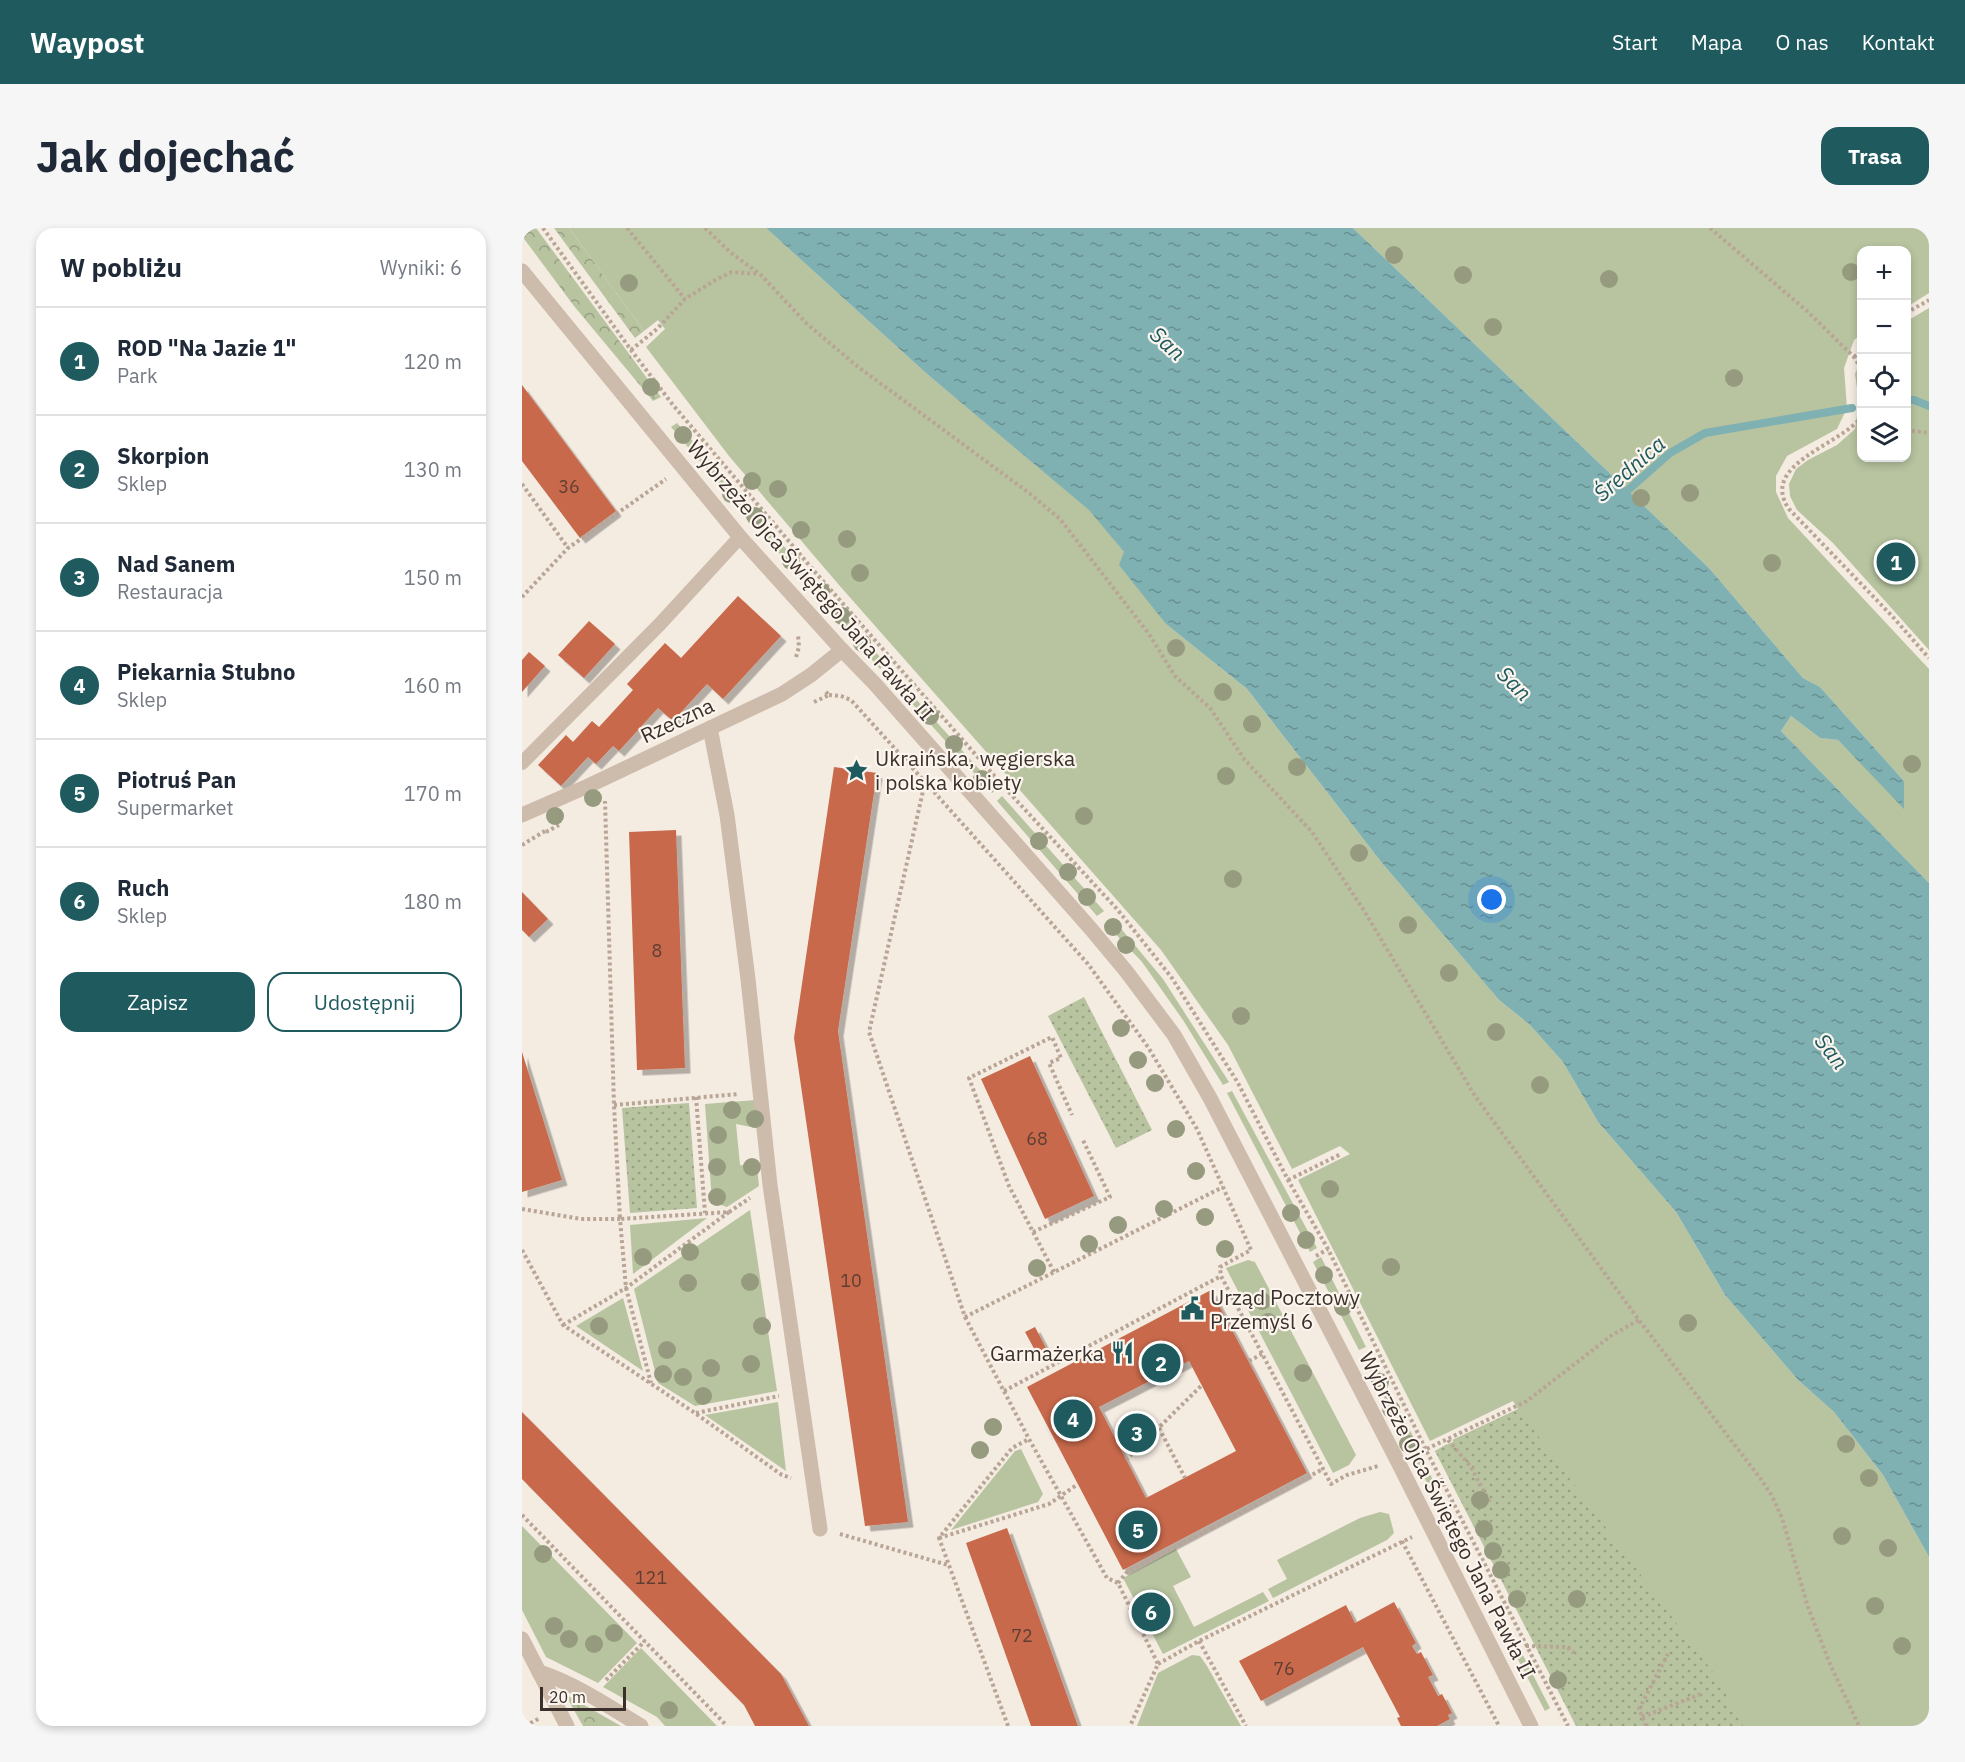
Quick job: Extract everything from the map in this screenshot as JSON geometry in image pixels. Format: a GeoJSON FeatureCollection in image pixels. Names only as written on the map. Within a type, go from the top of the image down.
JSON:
{"type":"FeatureCollection","features":[{"type":"Feature","properties":{"kind":"street","name":"Wybrzeże Ojca Świętego Jana Pawła II"},"geometry":{"type":"LineString","coordinates":[[522,271],[740,537],[875,684],[1091,929],[1174,1035],[1210,1098],[1531,1726]]}},
{"type":"Feature","properties":{"kind":"street","name":"Rzeczna"},"geometry":{"type":"LineString","coordinates":[[522,814],[588,786],[782,694],[811,675],[842,650]]}},
{"type":"Feature","properties":{"kind":"street"},"geometry":{"type":"LineString","coordinates":[[710,728],[727,815],[770,1185],[820,1529]]}},
{"type":"Feature","properties":{"kind":"street"},"geometry":{"type":"LineString","coordinates":[[522,1639],[567,1726]]}},
{"type":"Feature","properties":{"kind":"street"},"geometry":{"type":"LineString","coordinates":[[539,1672],[591,1695],[641,1726]]}},
{"type":"Feature","properties":{"kind":"lane"},"geometry":{"type":"LineString","coordinates":[[522,764],[660,624],[740,537]]}},
{"type":"Feature","properties":{"kind":"path"},"geometry":{"type":"LineString","coordinates":[[627,228],[685,299]]}},
{"type":"Feature","properties":{"kind":"path"},"geometry":{"type":"LineString","coordinates":[[705,228],[731,253],[760,274],[807,324],[856,366],[1029,493],[1060,519],[1149,633],[1175,676],[1210,708],[1244,759],[1312,832],[1363,909],[1475,1096],[1639,1320],[1772,1496],[1782,1518],[1808,1607],[1830,1664],[1859,1726]]}},
{"type":"Feature","properties":{"kind":"path"},"geometry":{"type":"LineString","coordinates":[[1710,228],[1806,311],[1857,362]]}},
{"type":"Feature","properties":{"kind":"path"},"geometry":{"type":"LineString","coordinates":[[631,350],[657,329],[685,299],[732,272],[760,274]]}},
{"type":"Feature","properties":{"kind":"path"},"geometry":{"type":"LineString","coordinates":[[1911,310],[1929,300]]}},
{"type":"Feature","properties":{"kind":"path"},"geometry":{"type":"LineString","coordinates":[[1854,357],[1858,354]]}},
{"type":"Feature","properties":{"kind":"path"},"geometry":{"type":"LineString","coordinates":[[1857,424],[1794,466],[1782,483],[1783,500],[1929,658]]}},
{"type":"Feature","properties":{"kind":"path"},"geometry":{"type":"LineString","coordinates":[[1911,431],[1929,433]]}},
{"type":"Feature","properties":{"kind":"path"},"geometry":{"type":"LineString","coordinates":[[522,597],[568,548],[623,511],[683,466]]}},
{"type":"Feature","properties":{"kind":"path"},"geometry":{"type":"LineString","coordinates":[[522,484],[568,548]]}},
{"type":"Feature","properties":{"kind":"path"},"geometry":{"type":"LineString","coordinates":[[811,675],[829,695]]}},
{"type":"Feature","properties":{"kind":"path"},"geometry":{"type":"LineString","coordinates":[[808,705],[829,695],[851,700],[1054,924],[1095,973],[1154,1056],[1197,1129],[1251,1251],[1220,1267],[1221,1276],[1326,1476]]}},
{"type":"Feature","properties":{"kind":"path"},"geometry":{"type":"LineString","coordinates":[[925,782],[869,1032],[965,1317],[1060,1497],[1107,1578],[1118,1583],[1158,1664]]}},
{"type":"Feature","properties":{"kind":"path"},"geometry":{"type":"LineString","coordinates":[[596,806],[606,801],[614,1105],[626,1288],[651,1383]]}},
{"type":"Feature","properties":{"kind":"path"},"geometry":{"type":"LineString","coordinates":[[546,832],[566,822]]}},
{"type":"Feature","properties":{"kind":"path"},"geometry":{"type":"LineString","coordinates":[[1054,1272],[1009,1186],[969,1078],[1052,1036],[1061,1058],[1049,1063],[1072,1115]]}},
{"type":"Feature","properties":{"kind":"path"},"geometry":{"type":"LineString","coordinates":[[614,1105],[761,1092]]}},
{"type":"Feature","properties":{"kind":"path"},"geometry":{"type":"LineString","coordinates":[[696,1097],[705,1213]]}},
{"type":"Feature","properties":{"kind":"path"},"geometry":{"type":"LineString","coordinates":[[1033,1232],[1110,1197],[1082,1138]]}},
{"type":"Feature","properties":{"kind":"path"},"geometry":{"type":"LineString","coordinates":[[1288,1180],[1341,1154]]}},
{"type":"Feature","properties":{"kind":"path"},"geometry":{"type":"LineString","coordinates":[[965,1317],[1223,1186]]}},
{"type":"Feature","properties":{"kind":"path"},"geometry":{"type":"LineString","coordinates":[[522,1209],[581,1219],[621,1219],[729,1212],[626,1288],[563,1325]]}},
{"type":"Feature","properties":{"kind":"path"},"geometry":{"type":"LineString","coordinates":[[522,1250],[563,1325],[695,1413],[782,1475],[814,1485]]}},
{"type":"Feature","properties":{"kind":"path"},"geometry":{"type":"LineString","coordinates":[[1005,1390],[1221,1276]]}},
{"type":"Feature","properties":{"kind":"path"},"geometry":{"type":"LineString","coordinates":[[1426,1450],[1527,1401],[1602,1342],[1639,1320]]}},
{"type":"Feature","properties":{"kind":"path"},"geometry":{"type":"LineString","coordinates":[[1249,1361],[1262,1354]]}},
{"type":"Feature","properties":{"kind":"path"},"geometry":{"type":"LineString","coordinates":[[1126,1460],[1202,1385]]}},
{"type":"Feature","properties":{"kind":"path"},"geometry":{"type":"LineString","coordinates":[[695,1413],[801,1391]]}},
{"type":"Feature","properties":{"kind":"path"},"geometry":{"type":"LineString","coordinates":[[1159,1428],[1185,1478]]}},
{"type":"Feature","properties":{"kind":"path"},"geometry":{"type":"LineString","coordinates":[[939,1538],[1012,1448],[1029,1440]]}},
{"type":"Feature","properties":{"kind":"path"},"geometry":{"type":"LineString","coordinates":[[1448,1440],[1471,1467],[1490,1503]]}},
{"type":"Feature","properties":{"kind":"path"},"geometry":{"type":"LineString","coordinates":[[1118,1583],[1127,1572],[1323,1469]]}},
{"type":"Feature","properties":{"kind":"path"},"geometry":{"type":"LineString","coordinates":[[939,1538],[1031,1510],[1060,1497],[1078,1484]]}},
{"type":"Feature","properties":{"kind":"path"},"geometry":{"type":"LineString","coordinates":[[523,1517],[726,1726]]}},
{"type":"Feature","properties":{"kind":"path"},"geometry":{"type":"LineString","coordinates":[[838,1524],[840,1535],[948,1565]]}},
{"type":"Feature","properties":{"kind":"path"},"geometry":{"type":"LineString","coordinates":[[1130,1726],[1158,1664],[1199,1641],[1431,1528]]}},
{"type":"Feature","properties":{"kind":"path"},"geometry":{"type":"LineString","coordinates":[[939,1538],[1008,1726]]}},
{"type":"Feature","properties":{"kind":"path"},"geometry":{"type":"LineString","coordinates":[[1402,1541],[1499,1726]]}},
{"type":"Feature","properties":{"kind":"path"},"geometry":{"type":"LineString","coordinates":[[591,1695],[645,1641]]}},
{"type":"Feature","properties":{"kind":"path"},"geometry":{"type":"LineString","coordinates":[[1199,1641],[1246,1726]]}},
{"type":"Feature","properties":{"kind":"path"},"geometry":{"type":"LineString","coordinates":[[1526,1646],[1567,1647],[1574,1653]]}},
{"type":"Feature","properties":{"kind":"path"},"geometry":{"type":"LineString","coordinates":[[1646,1726],[1640,1709],[1668,1654]]}},
{"type":"Feature","properties":{"kind":"path"},"geometry":{"type":"LineString","coordinates":[[1642,1717],[1701,1694]]}},
{"type":"Feature","properties":{"kind":"path"},"geometry":{"type":"LineString","coordinates":[[525,1726],[534,1721]]}},
{"type":"Feature","properties":{"kind":"green space"},"geometry":{"type":"Polygon","coordinates":[[[522,228],[536,228],[661,397],[653,401],[574,306],[522,236],[522,228]]]}},
{"type":"Feature","properties":{"kind":"green space"},"geometry":{"type":"Polygon","coordinates":[[[554,228],[569,228],[644,331],[635,338],[554,228]]]}},
{"type":"Feature","properties":{"kind":"green space"},"geometry":{"type":"Polygon","coordinates":[[[569,228],[766,228],[927,374],[1090,510],[1124,552],[1166,624],[1247,689],[1382,863],[1499,1000],[1529,1024],[1563,1062],[1598,1122],[1676,1212],[1725,1295],[1798,1380],[1834,1412],[1883,1475],[1929,1557],[1929,1726],[1716,1726],[1534,1641],[1435,1451],[1447,1444],[1468,1469],[1473,1465],[1452,1440],[1518,1409],[1513,1401],[1430,1441],[1298,1180],[1350,1154],[1340,1146],[1292,1169],[1228,1045],[1161,950],[839,585],[729,456],[646,347],[665,329],[658,320],[644,331],[569,228]]]}},
{"type":"Feature","properties":{"kind":"green space"},"geometry":{"type":"Polygon","coordinates":[[[1353,228],[1929,228],[1929,293],[1911,304],[1911,246],[1857,246],[1857,338],[1854,340],[1844,368],[1847,408],[1837,429],[1787,456],[1776,476],[1776,492],[1788,518],[1929,669],[1929,883],[1781,731],[1791,716],[1820,738],[1838,740],[1904,808],[1904,781],[1820,687],[1803,678],[1709,568],[1353,228]]]}},
{"type":"Feature","properties":{"kind":"green space"},"geometry":{"type":"Polygon","coordinates":[[[1929,308],[1929,650],[1833,543],[1797,510],[1790,496],[1789,484],[1796,469],[1837,445],[1855,429],[1857,416],[1857,462],[1911,462],[1911,319],[1929,308]]]}},
{"type":"Feature","properties":{"kind":"green space"},"geometry":{"type":"Polygon","coordinates":[[[677,423],[886,664],[880,669],[725,491],[671,427],[677,423]]]}},
{"type":"Feature","properties":{"kind":"green space"},"geometry":{"type":"Polygon","coordinates":[[[895,676],[997,789],[992,793],[890,679],[895,676]]]}},
{"type":"Feature","properties":{"kind":"green space"},"geometry":{"type":"Polygon","coordinates":[[[1002,796],[1104,911],[1097,916],[997,801],[1002,796]]]}},
{"type":"Feature","properties":{"kind":"green space"},"geometry":{"type":"Polygon","coordinates":[[[1113,919],[1163,979],[1229,1082],[1223,1085],[1183,1020],[1142,962],[1107,925],[1113,919]]]}},
{"type":"Feature","properties":{"kind":"green space"},"geometry":{"type":"Polygon","coordinates":[[[1084,997],[1152,1130],[1116,1148],[1048,1016],[1084,997]]]}},
{"type":"Feature","properties":{"kind":"green space"},"geometry":{"type":"Polygon","coordinates":[[[1232,1091],[1317,1248],[1310,1252],[1227,1093],[1232,1091]]]}},
{"type":"Feature","properties":{"kind":"green space"},"geometry":{"type":"Polygon","coordinates":[[[756,1100],[761,1129],[736,1124],[740,1165],[757,1167],[759,1186],[727,1207],[712,1202],[705,1104],[756,1100]]]}},
{"type":"Feature","properties":{"kind":"green space"},"geometry":{"type":"Polygon","coordinates":[[[689,1103],[697,1208],[630,1213],[622,1108],[689,1103]]]}},
{"type":"Feature","properties":{"kind":"green space"},"geometry":{"type":"Polygon","coordinates":[[[750,1210],[777,1391],[695,1406],[658,1383],[634,1289],[750,1210]]]}},
{"type":"Feature","properties":{"kind":"green space"},"geometry":{"type":"Polygon","coordinates":[[[707,1218],[633,1274],[630,1225],[707,1218]]]}},
{"type":"Feature","properties":{"kind":"green space"},"geometry":{"type":"Polygon","coordinates":[[[1321,1257],[1366,1347],[1359,1350],[1313,1262],[1321,1257]]]}},
{"type":"Feature","properties":{"kind":"green space"},"geometry":{"type":"Polygon","coordinates":[[[1248,1260],[1255,1262],[1356,1455],[1349,1465],[1333,1473],[1226,1268],[1248,1260]]]}},
{"type":"Feature","properties":{"kind":"green space"},"geometry":{"type":"Polygon","coordinates":[[[623,1298],[643,1371],[576,1326],[623,1298]]]}},
{"type":"Feature","properties":{"kind":"green space"},"geometry":{"type":"Polygon","coordinates":[[[1371,1355],[1418,1446],[1411,1449],[1364,1359],[1371,1355]]]}},
{"type":"Feature","properties":{"kind":"green space"},"geometry":{"type":"Polygon","coordinates":[[[778,1402],[786,1471],[705,1415],[778,1402]]]}},
{"type":"Feature","properties":{"kind":"green space"},"geometry":{"type":"Polygon","coordinates":[[[1518,1409],[1718,1679],[1743,1726],[1576,1726],[1435,1451],[1518,1409]]]}},
{"type":"Feature","properties":{"kind":"green space"},"geometry":{"type":"Polygon","coordinates":[[[1021,1449],[1043,1494],[1038,1502],[951,1530],[1015,1451],[1021,1449]]]}},
{"type":"Feature","properties":{"kind":"green space"},"geometry":{"type":"Polygon","coordinates":[[[1421,1458],[1448,1507],[1442,1510],[1414,1459],[1421,1458]]]}},
{"type":"Feature","properties":{"kind":"green space"},"geometry":{"type":"Polygon","coordinates":[[[1380,1512],[1389,1514],[1394,1533],[1387,1540],[1273,1598],[1268,1589],[1287,1579],[1277,1560],[1360,1518],[1380,1512]]]}},
{"type":"Feature","properties":{"kind":"green space"},"geometry":{"type":"Polygon","coordinates":[[[522,1526],[637,1643],[598,1683],[546,1657],[522,1610],[522,1526]]]}},
{"type":"Feature","properties":{"kind":"green space"},"geometry":{"type":"Polygon","coordinates":[[[1176,1549],[1191,1577],[1173,1586],[1194,1627],[1263,1592],[1269,1601],[1163,1654],[1123,1578],[1176,1549]]]}},
{"type":"Feature","properties":{"kind":"green space"},"geometry":{"type":"Polygon","coordinates":[[[1510,1630],[1550,1708],[1545,1711],[1504,1633],[1510,1630]]]}},
{"type":"Feature","properties":{"kind":"green space"},"geometry":{"type":"Polygon","coordinates":[[[641,1648],[717,1726],[665,1726],[657,1717],[603,1687],[641,1648]]]}},
{"type":"Feature","properties":{"kind":"green space"},"geometry":{"type":"Polygon","coordinates":[[[1192,1655],[1200,1656],[1207,1666],[1241,1726],[1137,1726],[1158,1673],[1192,1655]]]}},
{"type":"Feature","properties":{"kind":"green space"},"geometry":{"type":"Polygon","coordinates":[[[565,1694],[621,1726],[583,1726],[565,1694]]]}},
{"type":"Feature","properties":{"kind":"water","name":"San"},"geometry":{"type":"Polygon","coordinates":[[[766,228],[1353,228],[1709,568],[1803,678],[1820,687],[1904,781],[1904,809],[1838,740],[1820,738],[1791,716],[1781,731],[1929,883],[1929,1557],[1883,1475],[1834,1412],[1798,1380],[1725,1295],[1676,1212],[1598,1122],[1563,1062],[1529,1024],[1499,1000],[1382,863],[1247,689],[1166,624],[1119,565],[1124,552],[1089,510],[927,374],[766,228]]]}},
{"type":"Feature","properties":{"kind":"building"},"geometry":{"type":"Polygon","coordinates":[[[522,385],[616,511],[580,538],[522,461],[522,385]]]}},
{"type":"Feature","properties":{"kind":"building"},"geometry":{"type":"Polygon","coordinates":[[[738,596],[781,636],[723,699],[707,684],[673,721],[658,708],[619,751],[613,746],[596,764],[588,757],[561,786],[538,765],[566,735],[573,742],[592,721],[599,727],[633,690],[627,684],[665,643],[681,658],[738,596]]]}},
{"type":"Feature","properties":{"kind":"building"},"geometry":{"type":"Polygon","coordinates":[[[589,621],[615,644],[584,678],[558,655],[589,621]]]}},
{"type":"Feature","properties":{"kind":"building"},"geometry":{"type":"Polygon","coordinates":[[[529,652],[545,666],[522,692],[522,660],[529,652]]]}},
{"type":"Feature","properties":{"kind":"building"},"geometry":{"type":"Polygon","coordinates":[[[834,767],[877,773],[838,1031],[908,1522],[865,1526],[794,1038],[834,767]]]}},
{"type":"Feature","properties":{"kind":"building"},"geometry":{"type":"Polygon","coordinates":[[[676,830],[685,1068],[637,1070],[629,832],[676,830]]]}},
{"type":"Feature","properties":{"kind":"building"},"geometry":{"type":"Polygon","coordinates":[[[522,892],[548,919],[529,937],[522,930],[522,892]]]}},
{"type":"Feature","properties":{"kind":"building"},"geometry":{"type":"Polygon","coordinates":[[[522,1052],[562,1180],[522,1192],[522,1052]]]}},
{"type":"Feature","properties":{"kind":"building"},"geometry":{"type":"Polygon","coordinates":[[[1030,1056],[1094,1196],[1045,1219],[981,1079],[1030,1056]]]}},
{"type":"Feature","properties":{"kind":"building"},"geometry":{"type":"Polygon","coordinates":[[[1211,1290],[1307,1473],[1123,1570],[1027,1387],[1211,1290]],[[1189,1361],[1099,1407],[1146,1498],[1236,1451],[1189,1361]]]}},
{"type":"Feature","properties":{"kind":"building"},"geometry":{"type":"Polygon","coordinates":[[[1035,1327],[1046,1348],[1037,1354],[1025,1332],[1035,1327]]]}},
{"type":"Feature","properties":{"kind":"building"},"geometry":{"type":"Polygon","coordinates":[[[522,1412],[781,1674],[809,1726],[755,1726],[744,1705],[522,1479],[522,1412]]]}},
{"type":"Feature","properties":{"kind":"building"},"geometry":{"type":"Polygon","coordinates":[[[1007,1528],[1078,1726],[1031,1726],[966,1543],[1007,1528]]]}},
{"type":"Feature","properties":{"kind":"building"},"geometry":{"type":"Polygon","coordinates":[[[1150,1599],[1160,1617],[1151,1622],[1140,1604],[1150,1599]]]}},
{"type":"Feature","properties":{"kind":"building"},"geometry":{"type":"Polygon","coordinates":[[[1394,1602],[1416,1643],[1412,1646],[1417,1654],[1421,1652],[1433,1675],[1428,1677],[1438,1696],[1442,1694],[1452,1713],[1448,1715],[1450,1719],[1437,1726],[1401,1726],[1397,1718],[1400,1717],[1363,1647],[1261,1701],[1239,1661],[1346,1605],[1355,1623],[1394,1602]]]}},
{"type":"Feature","properties":{"kind":"waterway","name":"Średnica"},"geometry":{"type":"LineString","coordinates":[[1911,400],[1929,406]]}},
{"type":"Feature","properties":{"kind":"waterway","name":"Średnica"},"geometry":{"type":"LineString","coordinates":[[1619,498],[1670,453],[1705,433],[1852,408]]}},
{"type":"Feature","properties":{"kind":"place","name":"ROD \"Na Jazie 1\""},"geometry":{"type":"Point","coordinates":[1896,562]}},
{"type":"Feature","properties":{"kind":"place","name":"Ukraińska, węgierska i polska kobiety"},"geometry":{"type":"Point","coordinates":[857,770]}},
{"type":"Feature","properties":{"kind":"place","name":"Urząd Pocztowy Przemyśl 6"},"geometry":{"type":"Point","coordinates":[1192,1309]}},
{"type":"Feature","properties":{"kind":"place","name":"Garmażerka"},"geometry":{"type":"Point","coordinates":[1122,1353]}},
{"type":"Feature","properties":{"kind":"place","name":"Skorpion"},"geometry":{"type":"Point","coordinates":[1161,1363]}},
{"type":"Feature","properties":{"kind":"place","name":"Piekarnia Stubno"},"geometry":{"type":"Point","coordinates":[1073,1419]}},
{"type":"Feature","properties":{"kind":"place","name":"Nad Sanem"},"geometry":{"type":"Point","coordinates":[1137,1433]}},
{"type":"Feature","properties":{"kind":"place","name":"Piotruś Pan"},"geometry":{"type":"Point","coordinates":[1138,1530]}},
{"type":"Feature","properties":{"kind":"place","name":"Ruch"},"geometry":{"type":"Point","coordinates":[1151,1612]}}]}
